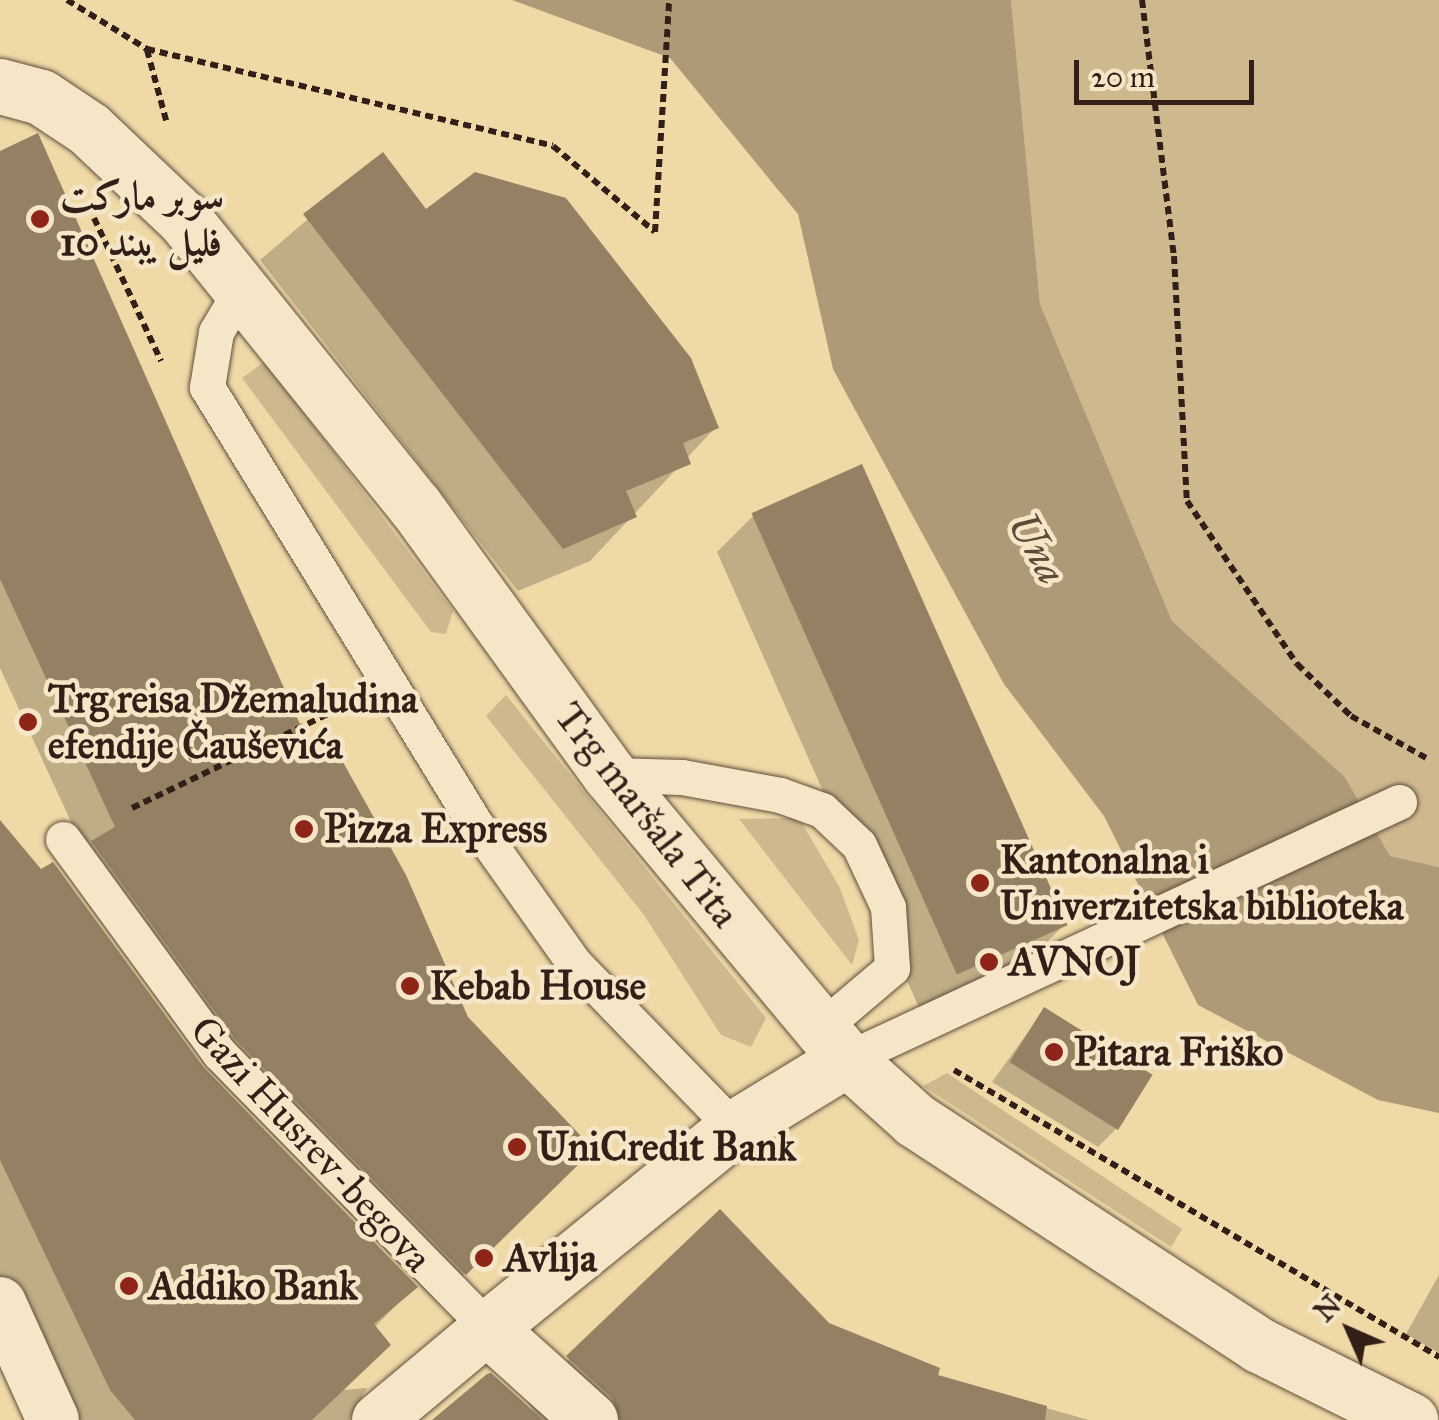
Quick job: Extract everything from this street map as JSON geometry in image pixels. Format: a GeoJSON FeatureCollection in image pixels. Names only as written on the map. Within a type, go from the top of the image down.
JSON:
{"type":"FeatureCollection","features":[{"type":"Feature","properties":{"kind":"main road","name":"Trg maršala Tita"},"geometry":{"type":"LineString","coordinates":[[0,86],[41,97],[90,129],[242,288],[610,775],[834,1044],[916,1120],[1259,1345],[1410,1420]]}},
{"type":"Feature","properties":{"kind":"main road"},"geometry":{"type":"LineString","coordinates":[[488,1328],[834,1044]]}},
{"type":"Feature","properties":{"kind":"main road","name":"Gazi Husrev-begova"},"geometry":{"type":"LineString","coordinates":[[488,1328],[590,1420]]}},
{"type":"Feature","properties":{"kind":"street"},"geometry":{"type":"LineString","coordinates":[[0,1303],[52,1420]]}},
{"type":"Feature","properties":{"kind":"street"},"geometry":{"type":"LineString","coordinates":[[378,1420],[488,1328]]}},
{"type":"Feature","properties":{"kind":"lane"},"geometry":{"type":"LineString","coordinates":[[242,288],[216,332],[212,375],[206,387],[387,683],[574,963],[734,1128]]}},
{"type":"Feature","properties":{"kind":"lane"},"geometry":{"type":"LineString","coordinates":[[610,775],[682,776],[780,796],[822,810],[859,845],[888,908],[892,968],[834,1044]]}},
{"type":"Feature","properties":{"kind":"lane"},"geometry":{"type":"LineString","coordinates":[[834,1044],[898,1034],[1399,802]]}},
{"type":"Feature","properties":{"kind":"lane","name":"Gazi Husrev-begova"},"geometry":{"type":"LineString","coordinates":[[63,840],[219,1053],[488,1328]]}},
{"type":"Feature","properties":{"kind":"path"},"geometry":{"type":"LineString","coordinates":[[67,0],[147,49],[552,146],[655,232],[669,0]]}},
{"type":"Feature","properties":{"kind":"path"},"geometry":{"type":"LineString","coordinates":[[1142,0],[1174,256],[1187,501],[1297,664],[1351,716],[1439,768]]}},
{"type":"Feature","properties":{"kind":"path"},"geometry":{"type":"LineString","coordinates":[[82,198],[164,367],[212,375]]}},
{"type":"Feature","properties":{"kind":"path"},"geometry":{"type":"LineString","coordinates":[[132,808],[387,683]]}},
{"type":"Feature","properties":{"kind":"path"},"geometry":{"type":"LineString","coordinates":[[898,1034],[1439,1356]]}},
{"type":"Feature","properties":{"kind":"shaded area"},"geometry":{"type":"Polygon","coordinates":[[[1011,0],[1439,0],[1439,867],[1390,856],[1345,777],[1172,621],[1040,304],[1011,0]]]}},
{"type":"Feature","properties":{"kind":"shaded area"},"geometry":{"type":"Polygon","coordinates":[[[265,361],[453,611],[446,634],[431,632],[242,378],[265,361]]]}},
{"type":"Feature","properties":{"kind":"shaded area"},"geometry":{"type":"Polygon","coordinates":[[[506,695],[766,1018],[751,1047],[721,1035],[644,915],[486,716],[506,695]]]}},
{"type":"Feature","properties":{"kind":"shaded area"},"geometry":{"type":"Polygon","coordinates":[[[799,818],[840,888],[859,940],[852,965],[739,819],[799,818]]]}},
{"type":"Feature","properties":{"kind":"shaded area"},"geometry":{"type":"Polygon","coordinates":[[[947,1073],[1182,1229],[1171,1247],[923,1086],[947,1073]]]}},
{"type":"Feature","properties":{"kind":"water","name":"Una"},"geometry":{"type":"Polygon","coordinates":[[[512,0],[1011,0],[1040,304],[1172,621],[1345,777],[1390,856],[1439,867],[1439,1113],[1378,1100],[1198,1005],[1104,816],[1004,684],[833,369],[798,214],[670,58],[512,0]]]}},
{"type":"Feature","properties":{"kind":"building"},"geometry":{"type":"Polygon","coordinates":[[[38,133],[311,749],[339,755],[406,875],[468,1017],[580,1135],[583,1160],[466,1275],[235,1039],[91,841],[115,827],[0,579],[0,151],[38,133]]]}},
{"type":"Feature","properties":{"kind":"building"},"geometry":{"type":"Polygon","coordinates":[[[383,152],[426,209],[475,172],[566,198],[691,358],[719,428],[683,443],[691,464],[626,491],[637,517],[563,549],[303,214],[383,152]]]}},
{"type":"Feature","properties":{"kind":"building"},"geometry":{"type":"Polygon","coordinates":[[[862,464],[1067,925],[957,975],[751,513],[862,464]]]}},
{"type":"Feature","properties":{"kind":"building"},"geometry":{"type":"Polygon","coordinates":[[[0,820],[41,869],[53,862],[204,1068],[418,1287],[374,1324],[391,1345],[312,1420],[135,1420],[110,1390],[0,1160],[0,820]]]}},
{"type":"Feature","properties":{"kind":"building"},"geometry":{"type":"Polygon","coordinates":[[[1044,1007],[1153,1075],[1118,1130],[1010,1062],[1044,1007]]]}},
{"type":"Feature","properties":{"kind":"building"},"geometry":{"type":"Polygon","coordinates":[[[720,1209],[829,1323],[940,1368],[938,1375],[1047,1406],[1045,1420],[620,1420],[612,1398],[566,1356],[720,1209]]]}},
{"type":"Feature","properties":{"kind":"building"},"geometry":{"type":"Polygon","coordinates":[[[491,1373],[543,1420],[432,1420],[487,1374],[491,1373]]]}},
{"type":"Feature","properties":{"kind":"place","name":"سوبر ماركت 10 فليل يبند"},"geometry":{"type":"Point","coordinates":[40,219]}},
{"type":"Feature","properties":{"kind":"place","name":"Trg reisa Džemaludina efendije Čauševića"},"geometry":{"type":"Point","coordinates":[28,722]}},
{"type":"Feature","properties":{"kind":"place","name":"Pizza Express"},"geometry":{"type":"Point","coordinates":[304,829]}},
{"type":"Feature","properties":{"kind":"place","name":"Kantonalna i Univerzitetska biblioteka"},"geometry":{"type":"Point","coordinates":[980,883]}},
{"type":"Feature","properties":{"kind":"place","name":"AVNOJ"},"geometry":{"type":"Point","coordinates":[989,962]}},
{"type":"Feature","properties":{"kind":"place","name":"Kebab House"},"geometry":{"type":"Point","coordinates":[410,986]}},
{"type":"Feature","properties":{"kind":"place","name":"Pitara Friško"},"geometry":{"type":"Point","coordinates":[1054,1052]}},
{"type":"Feature","properties":{"kind":"place","name":"UniCredit Bank"},"geometry":{"type":"Point","coordinates":[517,1147]}},
{"type":"Feature","properties":{"kind":"place","name":"Avlija"},"geometry":{"type":"Point","coordinates":[484,1258]}},
{"type":"Feature","properties":{"kind":"place","name":"Addiko Bank"},"geometry":{"type":"Point","coordinates":[129,1286]}}]}
